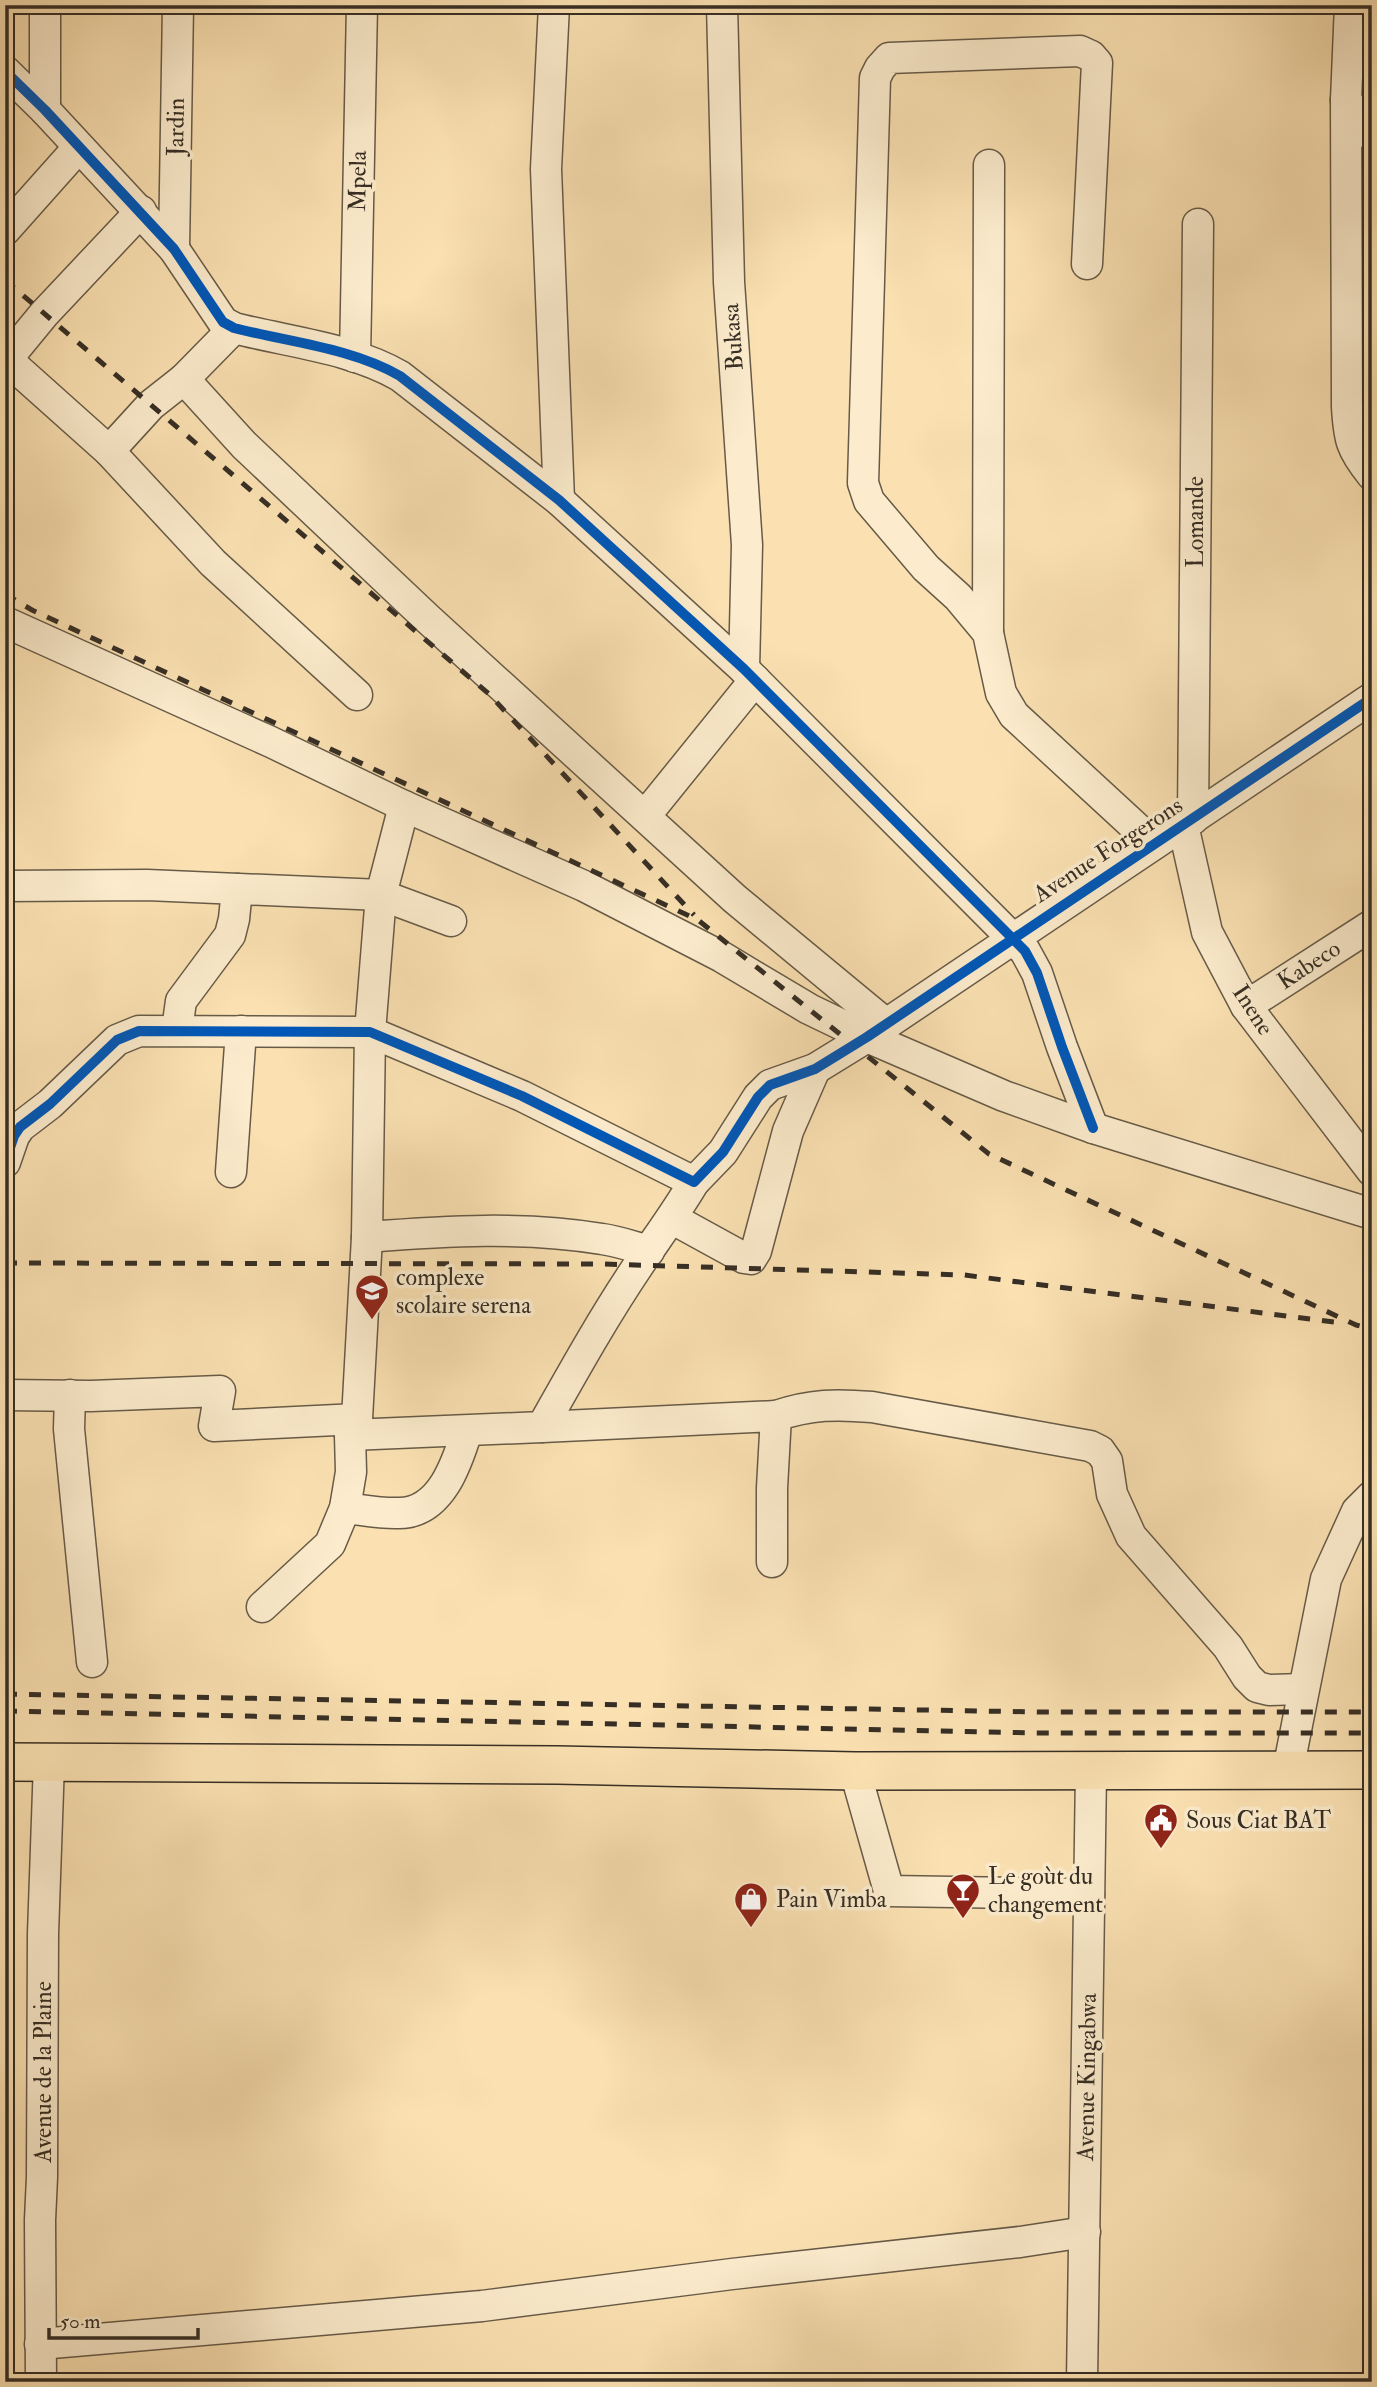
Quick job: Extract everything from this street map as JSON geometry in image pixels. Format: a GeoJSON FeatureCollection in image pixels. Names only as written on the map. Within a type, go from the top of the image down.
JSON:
{"type":"FeatureCollection","features":[{"type":"Feature","properties":{"kind":"main road"},"geometry":{"type":"LineString","coordinates":[[5,1762],[543,1765],[855,1771],[1372,1769]]}},
{"type":"Feature","properties":{"kind":"street"},"geometry":{"type":"LineString","coordinates":[[45,5],[45,110]]}},
{"type":"Feature","properties":{"kind":"street","name":"Jardin"},"geometry":{"type":"LineString","coordinates":[[174,249],[178,5]]}},
{"type":"Feature","properties":{"kind":"street","name":"Mpela"},"geometry":{"type":"LineString","coordinates":[[355,357],[362,5]]}},
{"type":"Feature","properties":{"kind":"street"},"geometry":{"type":"LineString","coordinates":[[554,5],[546,169],[559,500]]}},
{"type":"Feature","properties":{"kind":"street","name":"Bukasa"},"geometry":{"type":"LineString","coordinates":[[722,5],[729,282],[747,545],[750,675]]}},
{"type":"Feature","properties":{"kind":"street"},"geometry":{"type":"LineString","coordinates":[[1350,5],[1346,100],[1349,439],[1372,475]]}},
{"type":"Feature","properties":{"kind":"street"},"geometry":{"type":"LineString","coordinates":[[988,632],[958,597],[926,568],[869,500],[863,483],[875,78],[889,58],[1080,51],[1091,56],[1097,63],[1087,264]]}},
{"type":"Feature","properties":{"kind":"street"},"geometry":{"type":"LineString","coordinates":[[5,71],[141,211],[174,249],[223,322],[234,328],[382,365],[400,376],[559,500],[750,675],[1025,951],[1037,973],[1093,1128]]}},
{"type":"Feature","properties":{"kind":"street"},"geometry":{"type":"LineString","coordinates":[[1346,100],[1372,136]]}},
{"type":"Feature","properties":{"kind":"street"},"geometry":{"type":"LineString","coordinates":[[5,230],[78,148]]}},
{"type":"Feature","properties":{"kind":"street"},"geometry":{"type":"LineString","coordinates":[[989,165],[988,632],[1001,694],[1014,715],[1154,844]]}},
{"type":"Feature","properties":{"kind":"street"},"geometry":{"type":"LineString","coordinates":[[141,211],[6,358],[110,451],[213,563],[357,695]]}},
{"type":"Feature","properties":{"kind":"street","name":"Lomande"},"geometry":{"type":"LineString","coordinates":[[1188,822],[1198,225]]}},
{"type":"Feature","properties":{"kind":"street"},"geometry":{"type":"LineString","coordinates":[[110,451],[151,405],[184,379],[234,328]]}},
{"type":"Feature","properties":{"kind":"street"},"geometry":{"type":"LineString","coordinates":[[184,379],[244,445],[427,618],[876,1030]]}},
{"type":"Feature","properties":{"kind":"street"},"geometry":{"type":"LineString","coordinates":[[5,621],[271,742],[404,806],[584,886],[722,957],[809,1009],[876,1030],[1004,1096],[1093,1128],[1372,1214]]}},
{"type":"Feature","properties":{"kind":"street"},"geometry":{"type":"LineString","coordinates":[[645,816],[750,675]]}},
{"type":"Feature","properties":{"kind":"street","name":"Avenue Forgerons"},"geometry":{"type":"LineString","coordinates":[[542,1427],[592,1338],[673,1219],[694,1182],[723,1152],[758,1097],[770,1084],[815,1069],[876,1030],[1372,698]]}},
{"type":"Feature","properties":{"kind":"street"},"geometry":{"type":"LineString","coordinates":[[262,1607],[330,1544],[345,1508],[351,1472],[367,1237],[370,1032],[381,895],[404,806]]}},
{"type":"Feature","properties":{"kind":"street","name":"Inene"},"geometry":{"type":"LineString","coordinates":[[1188,822],[1208,932],[1246,1006],[1372,1171]]}},
{"type":"Feature","properties":{"kind":"street"},"geometry":{"type":"LineString","coordinates":[[5,886],[147,885],[381,895],[450,921]]}},
{"type":"Feature","properties":{"kind":"street"},"geometry":{"type":"LineString","coordinates":[[177,1030],[181,1001],[230,935],[237,889]]}},
{"type":"Feature","properties":{"kind":"street","name":"Kabeco"},"geometry":{"type":"LineString","coordinates":[[1246,1006],[1372,925]]}},
{"type":"Feature","properties":{"kind":"street"},"geometry":{"type":"LineString","coordinates":[[5,1162],[20,1127],[50,1104],[117,1040],[139,1031],[370,1032],[522,1096],[694,1182]]}},
{"type":"Feature","properties":{"kind":"street"},"geometry":{"type":"LineString","coordinates":[[231,1172],[241,1031]]}},
{"type":"Feature","properties":{"kind":"street"},"geometry":{"type":"LineString","coordinates":[[673,1219],[744,1258],[751,1259],[756,1251],[788,1131],[815,1069]]}},
{"type":"Feature","properties":{"kind":"street"},"geometry":{"type":"LineString","coordinates":[[367,1237],[515,1229],[604,1239],[649,1251]]}},
{"type":"Feature","properties":{"kind":"street"},"geometry":{"type":"LineString","coordinates":[[5,1395],[220,1391],[214,1426],[467,1431],[776,1416],[826,1404],[872,1407],[1090,1446],[1100,1451],[1107,1461],[1112,1494],[1131,1536],[1228,1647],[1247,1677],[1257,1687],[1269,1690],[1303,1689]]}},
{"type":"Feature","properties":{"kind":"street"},"geometry":{"type":"LineString","coordinates":[[70,1395],[69,1429],[92,1662]]}},
{"type":"Feature","properties":{"kind":"street"},"geometry":{"type":"LineString","coordinates":[[772,1562],[776,1416]]}},
{"type":"Feature","properties":{"kind":"street"},"geometry":{"type":"LineString","coordinates":[[345,1508],[402,1514],[422,1507],[441,1491],[456,1467],[467,1431]]}},
{"type":"Feature","properties":{"kind":"street"},"geometry":{"type":"LineString","coordinates":[[1287,1770],[1326,1578],[1357,1511],[1372,1496]]}},
{"type":"Feature","properties":{"kind":"street","name":"Avenue de la Plaine"},"geometry":{"type":"LineString","coordinates":[[41,2382],[43,1934],[48,1762]]}},
{"type":"Feature","properties":{"kind":"street"},"geometry":{"type":"LineString","coordinates":[[855,1771],[889,1891],[1089,1894]]}},
{"type":"Feature","properties":{"kind":"street","name":"Avenue Kingabwa"},"geometry":{"type":"LineString","coordinates":[[1082,2382],[1091,1771]]}},
{"type":"Feature","properties":{"kind":"street"},"geometry":{"type":"LineString","coordinates":[[40,2344],[482,2306],[1085,2232]]}},
{"type":"Feature","properties":{"kind":"railway"},"geometry":{"type":"LineString","coordinates":[[5,280],[489,694],[694,915]]}},
{"type":"Feature","properties":{"kind":"railway"},"geometry":{"type":"LineString","coordinates":[[5,594],[32,610],[698,920],[989,1154],[1356,1325],[1372,1329]]}},
{"type":"Feature","properties":{"kind":"railway"},"geometry":{"type":"LineString","coordinates":[[5,1263],[603,1264],[964,1275],[1342,1323]]}},
{"type":"Feature","properties":{"kind":"railway"},"geometry":{"type":"LineString","coordinates":[[5,1694],[1038,1712],[1372,1712]]}},
{"type":"Feature","properties":{"kind":"railway"},"geometry":{"type":"LineString","coordinates":[[5,1711],[1036,1733],[1372,1733]]}},
{"type":"Feature","properties":{"kind":"cycle path"},"geometry":{"type":"LineString","coordinates":[[5,71],[45,110],[174,249],[223,322],[234,328],[341,352],[381,366],[400,376],[559,500],[744,669],[1025,951],[1037,973],[1093,1128]]}},
{"type":"Feature","properties":{"kind":"cycle path"},"geometry":{"type":"LineString","coordinates":[[5,1162],[20,1127],[50,1104],[117,1040],[139,1031],[370,1032],[522,1096],[694,1182],[723,1152],[758,1097],[770,1085],[815,1069],[867,1037],[1372,698]]}},
{"type":"Feature","properties":{"kind":"place","name":"complexe scolaire serena"},"geometry":{"type":"Point","coordinates":[372,1321]}},
{"type":"Feature","properties":{"kind":"place","name":"Sous Ciat BAT"},"geometry":{"type":"Point","coordinates":[1161,1850]}},
{"type":"Feature","properties":{"kind":"place","name":"Le goùt du changement"},"geometry":{"type":"Point","coordinates":[963,1920]}},
{"type":"Feature","properties":{"kind":"place","name":"Pain Vimba"},"geometry":{"type":"Point","coordinates":[751,1929]}}]}
